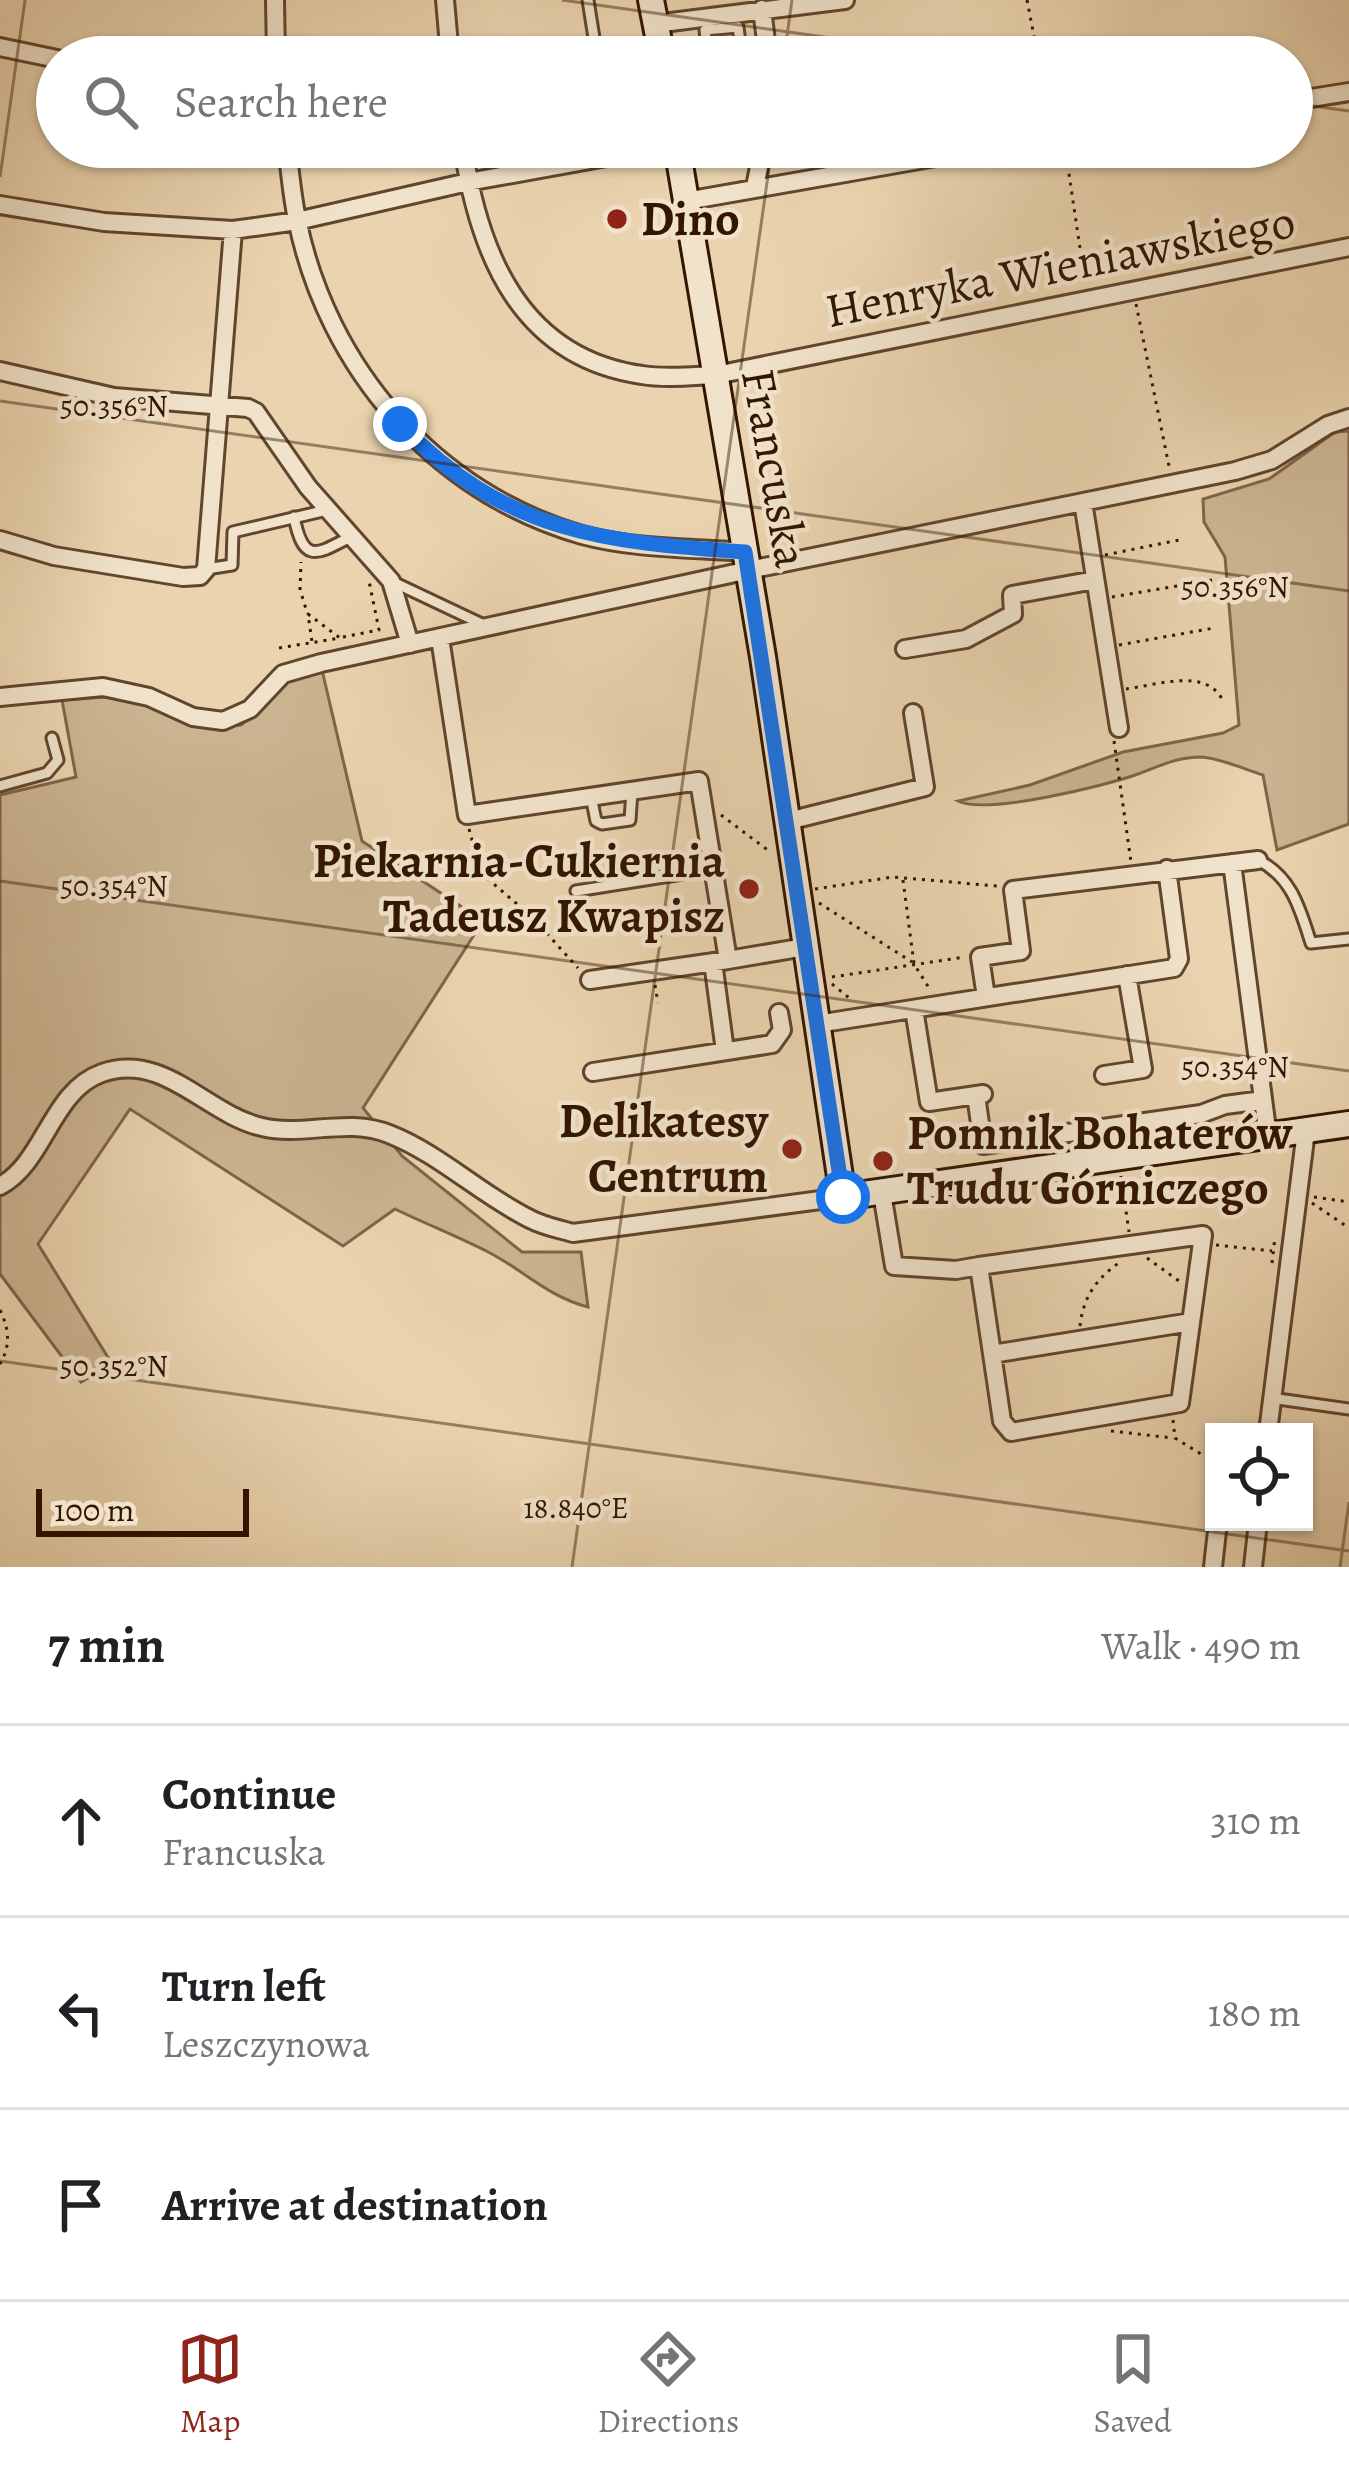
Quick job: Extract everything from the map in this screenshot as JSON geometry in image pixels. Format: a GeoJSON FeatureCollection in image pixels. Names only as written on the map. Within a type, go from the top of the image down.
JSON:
{"type":"FeatureCollection","features":[{"type":"Feature","properties":{"kind":"street"},"geometry":{"type":"LineString","coordinates":[[275,0],[276,36]]}},
{"type":"Feature","properties":{"kind":"street"},"geometry":{"type":"LineString","coordinates":[[445,0],[448,36]]}},
{"type":"Feature","properties":{"kind":"street"},"geometry":{"type":"LineString","coordinates":[[653,12],[762,9],[845,0]]}},
{"type":"Feature","properties":{"kind":"street"},"geometry":{"type":"LineString","coordinates":[[762,9],[765,36]]}},
{"type":"Feature","properties":{"kind":"street"},"geometry":{"type":"LineString","coordinates":[[0,47],[36,55]]}},
{"type":"Feature","properties":{"kind":"street"},"geometry":{"type":"LineString","coordinates":[[1313,98],[1349,92]]}},
{"type":"Feature","properties":{"kind":"street"},"geometry":{"type":"LineString","coordinates":[[290,168],[297,221],[320,294],[353,360],[400,424],[447,467],[497,500],[582,535],[747,561]]}},
{"type":"Feature","properties":{"kind":"street","name":"Henryka Wieniawskiego"},"geometry":{"type":"LineString","coordinates":[[466,168],[498,274],[516,304],[547,336],[613,370],[647,376],[716,375],[1349,247]]}},
{"type":"Feature","properties":{"kind":"street"},"geometry":{"type":"LineString","coordinates":[[0,205],[104,221],[233,230],[297,221],[530,168]]}},
{"type":"Feature","properties":{"kind":"street","name":"Francuska"},"geometry":{"type":"LineString","coordinates":[[680,168],[747,561],[843,1197]]}},
{"type":"Feature","properties":{"kind":"street"},"geometry":{"type":"LineString","coordinates":[[755,187],[759,168]]}},
{"type":"Feature","properties":{"kind":"street"},"geometry":{"type":"LineString","coordinates":[[686,201],[868,168]]}},
{"type":"Feature","properties":{"kind":"street"},"geometry":{"type":"LineString","coordinates":[[0,540],[54,556],[203,573],[233,230]]}},
{"type":"Feature","properties":{"kind":"street"},"geometry":{"type":"LineString","coordinates":[[0,371],[114,397],[256,412],[328,509],[391,581],[410,644]]}},
{"type":"Feature","properties":{"kind":"street"},"geometry":{"type":"LineString","coordinates":[[0,698],[103,687],[149,698],[193,717],[223,721],[250,709],[283,674],[489,628],[747,561],[1083,502],[1272,460],[1328,425],[1349,418]]}},
{"type":"Feature","properties":{"kind":"street"},"geometry":{"type":"LineString","coordinates":[[1083,502],[1119,728]]}},
{"type":"Feature","properties":{"kind":"street"},"geometry":{"type":"LineString","coordinates":[[905,649],[966,639],[1013,614],[1012,595],[1095,580]]}},
{"type":"Feature","properties":{"kind":"street"},"geometry":{"type":"LineString","coordinates":[[440,638],[467,815],[699,781],[714,869],[725,1051]]}},
{"type":"Feature","properties":{"kind":"street"},"geometry":{"type":"LineString","coordinates":[[788,821],[925,787],[913,712]]}},
{"type":"Feature","properties":{"kind":"street"},"geometry":{"type":"LineString","coordinates":[[986,998],[980,958],[1021,952],[1013,890],[1258,860]]}},
{"type":"Feature","properties":{"kind":"street"},"geometry":{"type":"LineString","coordinates":[[1232,863],[1268,1137]]}},
{"type":"Feature","properties":{"kind":"street"},"geometry":{"type":"LineString","coordinates":[[817,1024],[1174,968],[1179,958],[1167,869]]}},
{"type":"Feature","properties":{"kind":"street"},"geometry":{"type":"LineString","coordinates":[[590,980],[805,947]]}},
{"type":"Feature","properties":{"kind":"street"},"geometry":{"type":"LineString","coordinates":[[1104,1075],[1143,1069],[1127,975]]}},
{"type":"Feature","properties":{"kind":"street"},"geometry":{"type":"LineString","coordinates":[[914,1009],[928,1102],[981,1094],[983,1145],[1202,1114],[1225,1105],[1263,1100]]}},
{"type":"Feature","properties":{"kind":"street"},"geometry":{"type":"LineString","coordinates":[[593,1072],[772,1044],[782,1030],[779,1012]]}},
{"type":"Feature","properties":{"kind":"street"},"geometry":{"type":"LineString","coordinates":[[0,1186],[19,1173],[71,1095],[103,1072],[124,1069],[166,1077],[263,1128],[350,1126],[395,1136],[533,1221],[573,1233],[1349,1124]]}},
{"type":"Feature","properties":{"kind":"street"},"geometry":{"type":"LineString","coordinates":[[1269,1423],[1306,1131]]}},
{"type":"Feature","properties":{"kind":"street"},"geometry":{"type":"LineString","coordinates":[[882,1193],[894,1266],[956,1270],[979,1266],[1203,1235],[1180,1403],[1011,1432],[1002,1421],[979,1266]]}},
{"type":"Feature","properties":{"kind":"street"},"geometry":{"type":"LineString","coordinates":[[992,1354],[1191,1322]]}},
{"type":"Feature","properties":{"kind":"street"},"geometry":{"type":"LineString","coordinates":[[1213,1567],[1217,1531]]}},
{"type":"Feature","properties":{"kind":"street"},"geometry":{"type":"LineString","coordinates":[[1253,1567],[1257,1531]]}},
{"type":"Feature","properties":{"kind":"lane"},"geometry":{"type":"LineString","coordinates":[[588,0],[594,36]]}},
{"type":"Feature","properties":{"kind":"lane"},"geometry":{"type":"LineString","coordinates":[[706,36],[705,30],[738,27],[739,36]]}},
{"type":"Feature","properties":{"kind":"lane"},"geometry":{"type":"LineString","coordinates":[[203,573],[232,566],[232,532],[328,509]]}},
{"type":"Feature","properties":{"kind":"lane"},"geometry":{"type":"LineString","coordinates":[[294,518],[304,549],[317,553],[357,540]]}},
{"type":"Feature","properties":{"kind":"lane"},"geometry":{"type":"LineString","coordinates":[[391,581],[489,628]]}},
{"type":"Feature","properties":{"kind":"lane"},"geometry":{"type":"LineString","coordinates":[[0,786],[47,773],[58,760],[52,738]]}},
{"type":"Feature","properties":{"kind":"lane"},"geometry":{"type":"LineString","coordinates":[[590,796],[596,820],[631,820],[632,790]]}},
{"type":"Feature","properties":{"kind":"lane"},"geometry":{"type":"LineString","coordinates":[[1258,860],[1283,877],[1298,900],[1311,944],[1349,939]]}},
{"type":"Feature","properties":{"kind":"lane"},"geometry":{"type":"LineString","coordinates":[[576,891],[714,869]]}},
{"type":"Feature","properties":{"kind":"lane"},"geometry":{"type":"LineString","coordinates":[[1271,1398],[1349,1409]]}},
{"type":"Feature","properties":{"kind":"path"},"geometry":{"type":"LineString","coordinates":[[1028,0],[1034,36]]}},
{"type":"Feature","properties":{"kind":"path"},"geometry":{"type":"LineString","coordinates":[[1067,168],[1088,300]]}},
{"type":"Feature","properties":{"kind":"path"},"geometry":{"type":"LineString","coordinates":[[1133,290],[1173,483]]}},
{"type":"Feature","properties":{"kind":"path"},"geometry":{"type":"LineString","coordinates":[[279,648],[379,630],[357,540]]}},
{"type":"Feature","properties":{"kind":"path"},"geometry":{"type":"LineString","coordinates":[[1091,557],[1179,540]]}},
{"type":"Feature","properties":{"kind":"path"},"geometry":{"type":"LineString","coordinates":[[304,549],[299,568],[301,593],[312,642]]}},
{"type":"Feature","properties":{"kind":"path"},"geometry":{"type":"LineString","coordinates":[[1098,599],[1212,580]]}},
{"type":"Feature","properties":{"kind":"path"},"geometry":{"type":"LineString","coordinates":[[308,614],[340,638]]}},
{"type":"Feature","properties":{"kind":"path"},"geometry":{"type":"LineString","coordinates":[[1106,647],[1214,628]]}},
{"type":"Feature","properties":{"kind":"path"},"geometry":{"type":"LineString","coordinates":[[1113,691],[1193,680],[1210,685],[1223,701]]}},
{"type":"Feature","properties":{"kind":"path"},"geometry":{"type":"LineString","coordinates":[[1119,728],[1114,742],[1133,874]]}},
{"type":"Feature","properties":{"kind":"path"},"geometry":{"type":"LineString","coordinates":[[705,804],[769,850]]}},
{"type":"Feature","properties":{"kind":"path"},"geometry":{"type":"LineString","coordinates":[[467,815],[481,873],[532,917],[590,980]]}},
{"type":"Feature","properties":{"kind":"path"},"geometry":{"type":"LineString","coordinates":[[914,964],[812,903],[810,890],[903,878],[1004,887]]}},
{"type":"Feature","properties":{"kind":"path"},"geometry":{"type":"LineString","coordinates":[[903,878],[914,964],[939,1005]]}},
{"type":"Feature","properties":{"kind":"path"},"geometry":{"type":"LineString","coordinates":[[869,1016],[831,980],[976,955]]}},
{"type":"Feature","properties":{"kind":"path"},"geometry":{"type":"LineString","coordinates":[[1349,1202],[1306,1197],[1349,1228]]}},
{"type":"Feature","properties":{"kind":"path"},"geometry":{"type":"LineString","coordinates":[[1202,1244],[1274,1251]]}},
{"type":"Feature","properties":{"kind":"path"},"geometry":{"type":"LineString","coordinates":[[1079,1340],[1082,1306],[1103,1272],[1118,1264],[1131,1245]]}},
{"type":"Feature","properties":{"kind":"path"},"geometry":{"type":"LineString","coordinates":[[0,1310],[7,1326],[8,1351],[0,1364]]}},
{"type":"Feature","properties":{"kind":"path"},"geometry":{"type":"LineString","coordinates":[[1094,1434],[1114,1431],[1175,1438]]}},
{"type":"Feature","properties":{"kind":"shaded area"},"geometry":{"type":"Polygon","coordinates":[[[1349,431],[1349,824],[1277,850],[1263,775],[1201,757],[1046,797],[993,804],[958,801],[1030,785],[1123,752],[1223,733],[1239,725],[1225,557],[1204,522],[1203,499],[1269,479],[1335,432],[1349,431]]]}},
{"type":"Feature","properties":{"kind":"shaded area"},"geometry":{"type":"Polygon","coordinates":[[[322,670],[362,841],[483,921],[363,1108],[402,1156],[522,1252],[581,1252],[588,1307],[549,1291],[490,1253],[395,1209],[343,1246],[130,1109],[38,1244],[112,1364],[81,1382],[0,1274],[0,795],[76,777],[62,700],[104,697],[144,703],[204,727],[241,725],[285,680],[322,670]]]}},
{"type":"Feature","properties":{"kind":"place","name":"Dino"},"geometry":{"type":"Point","coordinates":[617,219]}},
{"type":"Feature","properties":{"kind":"place","name":"Piekarnia-Cukiernia Tadeusz Kwapisz"},"geometry":{"type":"Point","coordinates":[749,889]}},
{"type":"Feature","properties":{"kind":"place","name":"Delikatesy Centrum"},"geometry":{"type":"Point","coordinates":[792,1149]}},
{"type":"Feature","properties":{"kind":"place","name":"Pomnik Bohaterów Trudu Górniczego"},"geometry":{"type":"Point","coordinates":[883,1161]}},
{"type":"Feature","properties":{"kind":"route"},"geometry":{"type":"LineString","coordinates":[[400,424],[464,480],[497,500],[582,535],[745,552],[843,1197]]}}]}
